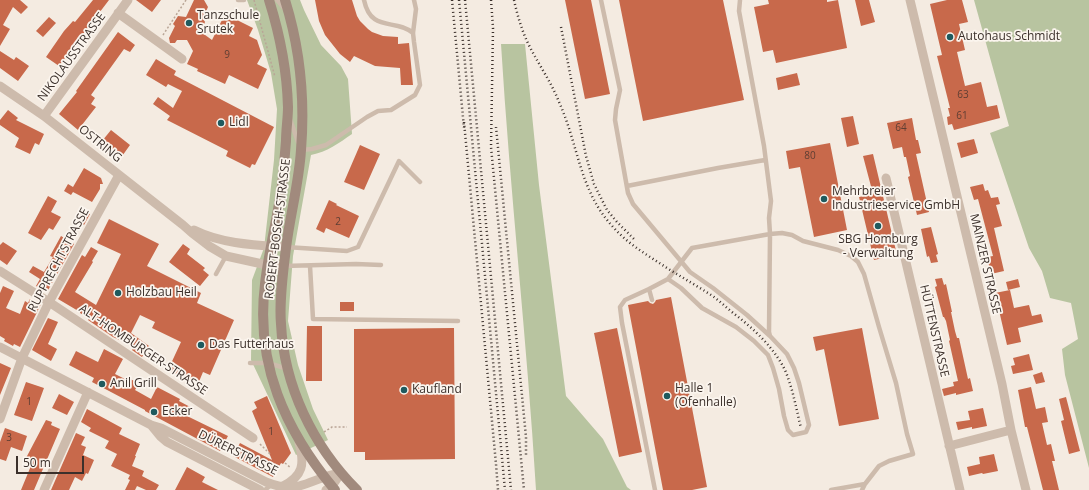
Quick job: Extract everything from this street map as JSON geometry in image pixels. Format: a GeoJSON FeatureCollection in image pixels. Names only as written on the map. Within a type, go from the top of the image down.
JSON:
{"type":"FeatureCollection","features":[{"type":"Feature","properties":{"kind":"main road","name":"ROBERT-BOSCH-STRASSE"},"geometry":{"type":"LineString","coordinates":[[269,0],[276,23],[284,68],[288,108],[283,178],[263,298],[265,342],[271,376],[288,420],[297,436],[325,476],[331,489]]}},
{"type":"Feature","properties":{"kind":"main road","name":"ROBERT-BOSCH-STRASSE"},"geometry":{"type":"LineString","coordinates":[[285,0],[300,73],[302,109],[301,150],[296,192],[286,247],[282,284],[280,321],[282,341],[294,391],[315,437],[341,473],[357,490]]}},
{"type":"Feature","properties":{"kind":"street","name":"NIKOLAUSSTRASSE"},"geometry":{"type":"LineString","coordinates":[[44,116],[128,0]]}},
{"type":"Feature","properties":{"kind":"street","name":"MAINZER STRASSE"},"geometry":{"type":"LineString","coordinates":[[910,0],[1002,384],[1025,489]]}},
{"type":"Feature","properties":{"kind":"street","name":"NIKOLAUSSTRASSE"},"geometry":{"type":"LineString","coordinates":[[118,13],[182,59]]}},
{"type":"Feature","properties":{"kind":"street","name":"OSTRING"},"geometry":{"type":"LineString","coordinates":[[0,86],[44,116],[203,242],[226,256],[268,266],[284,266]]}},
{"type":"Feature","properties":{"kind":"street","name":"RUPPRECHTSTRASSE"},"geometry":{"type":"LineString","coordinates":[[0,419],[22,358],[49,302],[119,175]]}},
{"type":"Feature","properties":{"kind":"street","name":"HÜTTENSTRASSE"},"geometry":{"type":"LineString","coordinates":[[886,178],[960,490]]}},
{"type":"Feature","properties":{"kind":"street","name":"OSTRING"},"geometry":{"type":"LineString","coordinates":[[183,225],[199,233],[227,242],[286,247]]}},
{"type":"Feature","properties":{"kind":"street","name":"ALT-HOMBURGER-STRASSE"},"geometry":{"type":"LineString","coordinates":[[0,271],[253,438]]}},
{"type":"Feature","properties":{"kind":"street","name":"DÜRERSTRASSE"},"geometry":{"type":"LineString","coordinates":[[0,347],[151,425],[161,428],[266,482],[268,487],[286,488],[299,486],[325,476],[341,473]]}},
{"type":"Feature","properties":{"kind":"street"},"geometry":{"type":"LineString","coordinates":[[44,490],[88,392]]}},
{"type":"Feature","properties":{"kind":"street","name":"DÜRERSTRASSE"},"geometry":{"type":"LineString","coordinates":[[151,425],[167,442],[260,490]]}},
{"type":"Feature","properties":{"kind":"street"},"geometry":{"type":"LineString","coordinates":[[950,446],[1011,430]]}},
{"type":"Feature","properties":{"kind":"street"},"geometry":{"type":"LineString","coordinates":[[286,488],[295,478],[302,466],[302,454],[297,436]]}},
{"type":"Feature","properties":{"kind":"street"},"geometry":{"type":"LineString","coordinates":[[331,489],[341,473]]}},
{"type":"Feature","properties":{"kind":"lane"},"geometry":{"type":"LineString","coordinates":[[238,0],[244,0]]}},
{"type":"Feature","properties":{"kind":"lane"},"geometry":{"type":"LineString","coordinates":[[277,0],[289,14]]}},
{"type":"Feature","properties":{"kind":"lane"},"geometry":{"type":"LineString","coordinates":[[364,0],[370,14],[378,22],[408,28],[413,33]]}},
{"type":"Feature","properties":{"kind":"lane"},"geometry":{"type":"LineString","coordinates":[[288,108],[290,120],[301,150],[312,149],[326,145],[372,114],[378,111],[391,110],[414,95],[420,85],[413,33],[416,10],[414,0]]}},
{"type":"Feature","properties":{"kind":"lane"},"geometry":{"type":"LineString","coordinates":[[601,0],[620,90],[615,120],[628,193],[633,204],[690,272],[732,302],[770,336],[787,354],[799,383],[809,425],[806,432],[793,435],[788,430],[779,389],[768,355],[754,341],[736,327],[702,308],[681,288],[668,280]]}},
{"type":"Feature","properties":{"kind":"lane"},"geometry":{"type":"LineString","coordinates":[[740,0],[739,11],[764,146],[771,201],[769,218],[770,336]]}},
{"type":"Feature","properties":{"kind":"lane"},"geometry":{"type":"LineString","coordinates":[[627,186],[765,160]]}},
{"type":"Feature","properties":{"kind":"lane"},"geometry":{"type":"LineString","coordinates":[[286,247],[347,251],[358,247],[399,161],[420,182]]}},
{"type":"Feature","properties":{"kind":"lane"},"geometry":{"type":"LineString","coordinates":[[655,490],[620,307],[625,300],[668,280],[692,248],[782,233],[792,235],[803,241],[838,250],[852,256],[858,262],[864,274],[896,383],[913,454],[889,461],[879,466],[862,490]]}},
{"type":"Feature","properties":{"kind":"lane"},"geometry":{"type":"LineString","coordinates":[[216,274],[226,256]]}},
{"type":"Feature","properties":{"kind":"lane"},"geometry":{"type":"LineString","coordinates":[[284,266],[356,264],[382,265]]}},
{"type":"Feature","properties":{"kind":"lane"},"geometry":{"type":"LineString","coordinates":[[310,266],[313,319],[458,321]]}},
{"type":"Feature","properties":{"kind":"lane"},"geometry":{"type":"LineString","coordinates":[[649,289],[652,300]]}},
{"type":"Feature","properties":{"kind":"lane"},"geometry":{"type":"LineString","coordinates":[[250,363],[268,362],[288,369]]}},
{"type":"Feature","properties":{"kind":"lane"},"geometry":{"type":"LineString","coordinates":[[831,490],[865,484]]}},
{"type":"Feature","properties":{"kind":"path"},"geometry":{"type":"LineString","coordinates":[[159,42],[186,0]]}},
{"type":"Feature","properties":{"kind":"path"},"geometry":{"type":"LineString","coordinates":[[254,0],[277,82]]}},
{"type":"Feature","properties":{"kind":"path"},"geometry":{"type":"LineString","coordinates":[[315,437],[332,427],[347,427]]}},
{"type":"Feature","properties":{"kind":"path"},"geometry":{"type":"LineString","coordinates":[[253,438],[270,454]]}},
{"type":"Feature","properties":{"kind":"green space"},"geometry":{"type":"Polygon","coordinates":[[[247,0],[300,0],[321,45],[341,66],[348,79],[352,134],[338,144],[317,154],[311,155],[293,256],[288,321],[298,365],[313,409],[328,440],[296,455],[251,360],[252,280],[264,248],[274,160],[277,109],[271,73],[247,0]]]}},
{"type":"Feature","properties":{"kind":"green space"},"geometry":{"type":"Polygon","coordinates":[[[974,0],[1089,0],[1089,468],[1065,375],[1062,349],[1078,339],[1071,303],[1050,298],[1042,271],[1029,248],[990,133],[1009,126],[974,0]]]}},
{"type":"Feature","properties":{"kind":"green space"},"geometry":{"type":"Polygon","coordinates":[[[501,44],[525,44],[539,185],[566,396],[603,439],[627,487],[631,490],[536,490],[501,44]]]}},
{"type":"Feature","properties":{"kind":"building"},"geometry":{"type":"Polygon","coordinates":[[[0,0],[20,0],[28,7],[21,14],[13,7],[3,25],[10,29],[0,46],[0,0]]]}},
{"type":"Feature","properties":{"kind":"building"},"geometry":{"type":"Polygon","coordinates":[[[93,0],[109,0],[59,66],[46,57],[64,31],[73,21],[75,22],[93,0]]]}},
{"type":"Feature","properties":{"kind":"building"},"geometry":{"type":"Polygon","coordinates":[[[136,0],[161,0],[152,12],[136,0]]]}},
{"type":"Feature","properties":{"kind":"building"},"geometry":{"type":"Polygon","coordinates":[[[194,0],[204,0],[208,7],[203,18],[205,22],[201,32],[212,40],[225,14],[253,28],[249,36],[257,40],[262,55],[257,64],[267,69],[258,89],[229,75],[225,84],[197,71],[198,69],[187,64],[193,51],[187,40],[177,40],[175,43],[170,43],[169,38],[175,26],[173,24],[178,16],[186,17],[194,0]]]}},
{"type":"Feature","properties":{"kind":"building"},"geometry":{"type":"Polygon","coordinates":[[[315,0],[352,0],[357,16],[368,29],[383,36],[398,37],[398,44],[409,43],[413,85],[401,85],[400,68],[375,66],[354,56],[350,62],[340,54],[325,35],[319,21],[315,0]]]}},
{"type":"Feature","properties":{"kind":"building"},"geometry":{"type":"Polygon","coordinates":[[[565,0],[591,0],[610,94],[585,99],[565,0]]]}},
{"type":"Feature","properties":{"kind":"building"},"geometry":{"type":"Polygon","coordinates":[[[619,0],[723,0],[744,100],[643,121],[619,0]]]}},
{"type":"Feature","properties":{"kind":"building"},"geometry":{"type":"Polygon","coordinates":[[[768,0],[827,0],[827,2],[838,0],[847,48],[776,63],[773,50],[763,52],[754,7],[769,4],[768,0]]]}},
{"type":"Feature","properties":{"kind":"building"},"geometry":{"type":"Polygon","coordinates":[[[855,0],[869,0],[875,22],[861,26],[855,0]]]}},
{"type":"Feature","properties":{"kind":"building"},"geometry":{"type":"Polygon","coordinates":[[[947,0],[962,0],[968,22],[959,24],[965,50],[957,52],[965,86],[981,82],[987,107],[997,105],[1000,118],[954,130],[952,124],[948,125],[947,117],[950,116],[948,108],[950,108],[937,56],[942,55],[930,4],[947,0]]]}},
{"type":"Feature","properties":{"kind":"building"},"geometry":{"type":"Polygon","coordinates":[[[49,17],[56,23],[43,37],[36,31],[49,17]]]}},
{"type":"Feature","properties":{"kind":"building"},"geometry":{"type":"Polygon","coordinates":[[[118,32],[135,45],[130,52],[124,49],[91,95],[95,98],[91,104],[96,107],[78,130],[59,114],[77,92],[76,91],[118,32]]]}},
{"type":"Feature","properties":{"kind":"building"},"geometry":{"type":"Polygon","coordinates":[[[0,51],[14,60],[16,57],[29,66],[18,81],[0,68],[0,51]]]}},
{"type":"Feature","properties":{"kind":"building","name":"Lidl"},"geometry":{"type":"Polygon","coordinates":[[[156,59],[176,71],[174,75],[274,127],[255,165],[252,164],[250,168],[226,156],[228,151],[167,120],[170,116],[153,104],[158,97],[173,108],[182,91],[168,84],[166,87],[146,75],[156,59]]]}},
{"type":"Feature","properties":{"kind":"building"},"geometry":{"type":"Polygon","coordinates":[[[797,73],[800,85],[778,90],[776,78],[797,73]]]}},
{"type":"Feature","properties":{"kind":"building"},"geometry":{"type":"Polygon","coordinates":[[[8,110],[18,118],[16,120],[44,134],[39,145],[35,143],[30,154],[15,147],[19,138],[0,125],[0,120],[8,110]]]}},
{"type":"Feature","properties":{"kind":"building"},"geometry":{"type":"Polygon","coordinates":[[[853,116],[859,144],[847,147],[841,118],[853,116]]]}},
{"type":"Feature","properties":{"kind":"building"},"geometry":{"type":"Polygon","coordinates":[[[912,118],[916,140],[918,140],[921,153],[916,154],[929,212],[917,215],[908,177],[910,176],[906,157],[904,157],[902,147],[893,149],[887,123],[912,118]]]}},
{"type":"Feature","properties":{"kind":"building"},"geometry":{"type":"Polygon","coordinates":[[[111,130],[130,145],[120,159],[118,158],[116,160],[98,146],[111,130]]]}},
{"type":"Feature","properties":{"kind":"building"},"geometry":{"type":"Polygon","coordinates":[[[974,139],[978,153],[961,158],[957,143],[974,139]]]}},
{"type":"Feature","properties":{"kind":"building","name":"Mehrbreier Industrieservice GmbH"},"geometry":{"type":"Polygon","coordinates":[[[830,143],[847,230],[814,237],[800,167],[789,169],[786,151],[830,143]]]}},
{"type":"Feature","properties":{"kind":"building"},"geometry":{"type":"Polygon","coordinates":[[[360,145],[380,154],[364,190],[344,182],[360,145]]]}},
{"type":"Feature","properties":{"kind":"building","name":"SBG Homburg - Verwaltung"},"geometry":{"type":"Polygon","coordinates":[[[873,154],[897,255],[874,260],[859,197],[873,194],[863,156],[873,154]]]}},
{"type":"Feature","properties":{"kind":"building"},"geometry":{"type":"Polygon","coordinates":[[[84,168],[101,178],[103,184],[100,184],[100,189],[92,202],[73,192],[71,195],[64,191],[68,184],[73,187],[84,168]]]}},
{"type":"Feature","properties":{"kind":"building"},"geometry":{"type":"Polygon","coordinates":[[[983,184],[985,191],[988,190],[991,198],[998,197],[1000,204],[996,205],[1002,226],[994,228],[1004,271],[991,274],[987,257],[993,256],[978,199],[974,200],[970,187],[983,184]]]}},
{"type":"Feature","properties":{"kind":"building"},"geometry":{"type":"Polygon","coordinates":[[[48,196],[57,201],[51,212],[61,217],[53,230],[49,228],[41,240],[28,233],[48,196]]]}},
{"type":"Feature","properties":{"kind":"building"},"geometry":{"type":"Polygon","coordinates":[[[329,200],[359,216],[349,238],[326,228],[324,233],[316,229],[329,200]]]}},
{"type":"Feature","properties":{"kind":"building"},"geometry":{"type":"Polygon","coordinates":[[[81,209],[90,214],[84,225],[75,220],[81,209]]]}},
{"type":"Feature","properties":{"kind":"building"},"geometry":{"type":"Polygon","coordinates":[[[109,219],[159,244],[147,266],[201,293],[197,303],[234,320],[210,375],[203,372],[198,384],[168,370],[181,342],[152,328],[155,322],[140,315],[131,333],[149,346],[142,357],[132,350],[134,347],[113,337],[88,320],[89,318],[58,299],[82,255],[85,257],[91,247],[98,251],[75,292],[96,305],[121,254],[97,243],[109,219]]]}},
{"type":"Feature","properties":{"kind":"building"},"geometry":{"type":"Polygon","coordinates":[[[931,227],[938,254],[936,255],[938,262],[931,263],[929,256],[927,257],[921,229],[931,227]]]}},
{"type":"Feature","properties":{"kind":"building"},"geometry":{"type":"Polygon","coordinates":[[[61,236],[74,244],[47,292],[36,286],[40,279],[29,272],[33,266],[44,272],[53,257],[50,256],[61,236]]]}},
{"type":"Feature","properties":{"kind":"building"},"geometry":{"type":"Polygon","coordinates":[[[3,242],[17,251],[7,265],[0,260],[0,245],[3,242]]]}},
{"type":"Feature","properties":{"kind":"building"},"geometry":{"type":"Polygon","coordinates":[[[183,244],[190,249],[187,254],[205,268],[203,270],[209,275],[200,286],[169,262],[183,244]]]}},
{"type":"Feature","properties":{"kind":"building"},"geometry":{"type":"Polygon","coordinates":[[[942,278],[944,285],[946,284],[955,331],[957,338],[959,338],[968,379],[970,378],[973,391],[944,396],[942,389],[954,386],[953,382],[958,381],[946,321],[943,317],[935,287],[937,286],[935,279],[942,278]]]}},
{"type":"Feature","properties":{"kind":"building"},"geometry":{"type":"Polygon","coordinates":[[[1018,279],[1020,287],[1008,290],[1006,282],[1018,279]]]}},
{"type":"Feature","properties":{"kind":"building"},"geometry":{"type":"Polygon","coordinates":[[[3,286],[14,291],[6,308],[20,314],[25,301],[28,303],[30,299],[41,304],[20,347],[14,344],[13,346],[4,341],[5,339],[0,336],[0,293],[3,286]]]}},
{"type":"Feature","properties":{"kind":"building"},"geometry":{"type":"Polygon","coordinates":[[[1010,290],[1014,308],[1029,305],[1032,316],[1041,314],[1043,322],[1018,328],[1021,342],[1007,345],[995,293],[1010,290]]]}},
{"type":"Feature","properties":{"kind":"building","name":"Halle 1 (Ofenhalle)"},"geometry":{"type":"Polygon","coordinates":[[[671,297],[707,487],[692,490],[663,490],[628,305],[648,301],[653,304],[656,300],[671,297]]]}},
{"type":"Feature","properties":{"kind":"building"},"geometry":{"type":"Polygon","coordinates":[[[340,302],[354,302],[354,311],[340,311],[340,302]]]}},
{"type":"Feature","properties":{"kind":"building"},"geometry":{"type":"Polygon","coordinates":[[[48,318],[58,322],[48,344],[57,349],[51,361],[32,350],[48,318]]]}},
{"type":"Feature","properties":{"kind":"building"},"geometry":{"type":"Polygon","coordinates":[[[307,326],[322,326],[322,381],[306,381],[307,326]]]}},
{"type":"Feature","properties":{"kind":"building","name":"Kaufland"},"geometry":{"type":"Polygon","coordinates":[[[454,328],[455,459],[365,460],[365,452],[354,452],[354,329],[454,328]]]}},
{"type":"Feature","properties":{"kind":"building"},"geometry":{"type":"Polygon","coordinates":[[[617,328],[642,452],[619,457],[594,333],[617,328]]]}},
{"type":"Feature","properties":{"kind":"building"},"geometry":{"type":"Polygon","coordinates":[[[862,328],[879,419],[839,426],[824,349],[816,351],[813,337],[862,328]]]}},
{"type":"Feature","properties":{"kind":"building"},"geometry":{"type":"Polygon","coordinates":[[[104,349],[123,359],[115,374],[129,381],[130,379],[139,383],[135,390],[151,399],[157,387],[180,399],[179,401],[192,408],[187,416],[228,436],[220,451],[92,382],[94,378],[69,365],[76,351],[98,362],[104,349]]]}},
{"type":"Feature","properties":{"kind":"building"},"geometry":{"type":"Polygon","coordinates":[[[1029,354],[1033,370],[1013,374],[1011,366],[1015,365],[1013,358],[1029,354]]]}},
{"type":"Feature","properties":{"kind":"building"},"geometry":{"type":"Polygon","coordinates":[[[0,363],[11,368],[0,395],[0,363]]]}},
{"type":"Feature","properties":{"kind":"building"},"geometry":{"type":"Polygon","coordinates":[[[1042,372],[1045,382],[1036,384],[1033,375],[1042,372]]]}},
{"type":"Feature","properties":{"kind":"building"},"geometry":{"type":"Polygon","coordinates":[[[26,382],[44,388],[32,421],[14,415],[26,382]]]}},
{"type":"Feature","properties":{"kind":"building"},"geometry":{"type":"Polygon","coordinates":[[[1031,387],[1036,409],[1045,407],[1048,422],[1042,423],[1047,445],[1051,444],[1055,461],[1052,461],[1059,490],[1043,490],[1027,427],[1025,427],[1018,390],[1031,387]]]}},
{"type":"Feature","properties":{"kind":"building"},"geometry":{"type":"Polygon","coordinates":[[[59,394],[74,402],[67,415],[52,408],[59,394]]]}},
{"type":"Feature","properties":{"kind":"building"},"geometry":{"type":"Polygon","coordinates":[[[267,396],[291,453],[283,464],[281,463],[273,477],[233,456],[240,443],[272,460],[252,411],[257,408],[254,402],[267,396]]]}},
{"type":"Feature","properties":{"kind":"building"},"geometry":{"type":"Polygon","coordinates":[[[1066,397],[1080,451],[1069,454],[1061,421],[1064,420],[1059,399],[1066,397]]]}},
{"type":"Feature","properties":{"kind":"building"},"geometry":{"type":"Polygon","coordinates":[[[983,408],[987,426],[958,430],[956,422],[970,420],[968,411],[983,408]]]}},
{"type":"Feature","properties":{"kind":"building"},"geometry":{"type":"Polygon","coordinates":[[[87,409],[122,428],[119,434],[140,444],[132,466],[144,471],[142,476],[159,485],[156,490],[146,490],[137,486],[135,490],[125,490],[130,480],[128,479],[130,475],[111,466],[117,454],[105,448],[109,441],[89,431],[91,428],[81,422],[87,409]]]}},
{"type":"Feature","properties":{"kind":"building"},"geometry":{"type":"Polygon","coordinates":[[[46,420],[52,422],[51,425],[60,429],[34,490],[21,490],[33,461],[26,458],[46,420]]]}},
{"type":"Feature","properties":{"kind":"building"},"geometry":{"type":"Polygon","coordinates":[[[5,428],[27,436],[22,451],[11,447],[6,461],[0,459],[0,442],[5,428]]]}},
{"type":"Feature","properties":{"kind":"building"},"geometry":{"type":"Polygon","coordinates":[[[76,433],[85,437],[81,445],[86,447],[83,455],[94,460],[88,474],[86,473],[82,481],[75,477],[69,490],[51,490],[76,433]]]}},
{"type":"Feature","properties":{"kind":"building"},"geometry":{"type":"Polygon","coordinates":[[[994,454],[998,471],[969,476],[967,467],[980,464],[979,457],[994,454]]]}},
{"type":"Feature","properties":{"kind":"building"},"geometry":{"type":"Polygon","coordinates":[[[187,467],[205,477],[202,482],[218,490],[175,490],[187,467]]]}},
{"type":"Feature","properties":{"kind":"railway"},"geometry":{"type":"LineString","coordinates":[[452,0],[464,128]]}},
{"type":"Feature","properties":{"kind":"railway"},"geometry":{"type":"LineString","coordinates":[[459,0],[505,490]]}},
{"type":"Feature","properties":{"kind":"railway"},"geometry":{"type":"LineString","coordinates":[[465,0],[511,490]]}},
{"type":"Feature","properties":{"kind":"railway"},"geometry":{"type":"LineString","coordinates":[[491,0],[493,28],[491,147],[524,490]]}},
{"type":"Feature","properties":{"kind":"railway"},"geometry":{"type":"LineString","coordinates":[[514,0],[526,39],[556,95],[566,119],[586,183],[602,214],[614,228],[633,245],[646,255],[714,297],[764,340],[776,354],[788,377],[801,428]]}},
{"type":"Feature","properties":{"kind":"railway"},"geometry":{"type":"LineString","coordinates":[[561,27],[586,156],[594,184],[607,210],[634,239]]}},
{"type":"Feature","properties":{"kind":"railway"},"geometry":{"type":"LineString","coordinates":[[464,122],[498,490]]}},
{"type":"Feature","properties":{"kind":"railway"},"geometry":{"type":"LineString","coordinates":[[496,127],[526,437],[526,456]]}},
{"type":"Feature","properties":{"kind":"place","name":"Tanzschule Srutek"},"geometry":{"type":"Point","coordinates":[189,23]}},
{"type":"Feature","properties":{"kind":"place","name":"Autohaus Schmidt"},"geometry":{"type":"Point","coordinates":[950,37]}},
{"type":"Feature","properties":{"kind":"place","name":"Lidl"},"geometry":{"type":"Point","coordinates":[221,123]}},
{"type":"Feature","properties":{"kind":"place","name":"Mehrbreier Industrieservice GmbH"},"geometry":{"type":"Point","coordinates":[824,199]}},
{"type":"Feature","properties":{"kind":"place","name":"SBG Homburg - Verwaltung"},"geometry":{"type":"Point","coordinates":[878,226]}},
{"type":"Feature","properties":{"kind":"place","name":"Holzbau Heil"},"geometry":{"type":"Point","coordinates":[118,293]}},
{"type":"Feature","properties":{"kind":"place","name":"Das Futterhaus"},"geometry":{"type":"Point","coordinates":[201,345]}},
{"type":"Feature","properties":{"kind":"place","name":"Anil Grill"},"geometry":{"type":"Point","coordinates":[102,384]}},
{"type":"Feature","properties":{"kind":"place","name":"Kaufland"},"geometry":{"type":"Point","coordinates":[404,390]}},
{"type":"Feature","properties":{"kind":"place","name":"Halle 1 (Ofenhalle)"},"geometry":{"type":"Point","coordinates":[667,396]}},
{"type":"Feature","properties":{"kind":"place","name":"Ecker"},"geometry":{"type":"Point","coordinates":[154,412]}}]}
